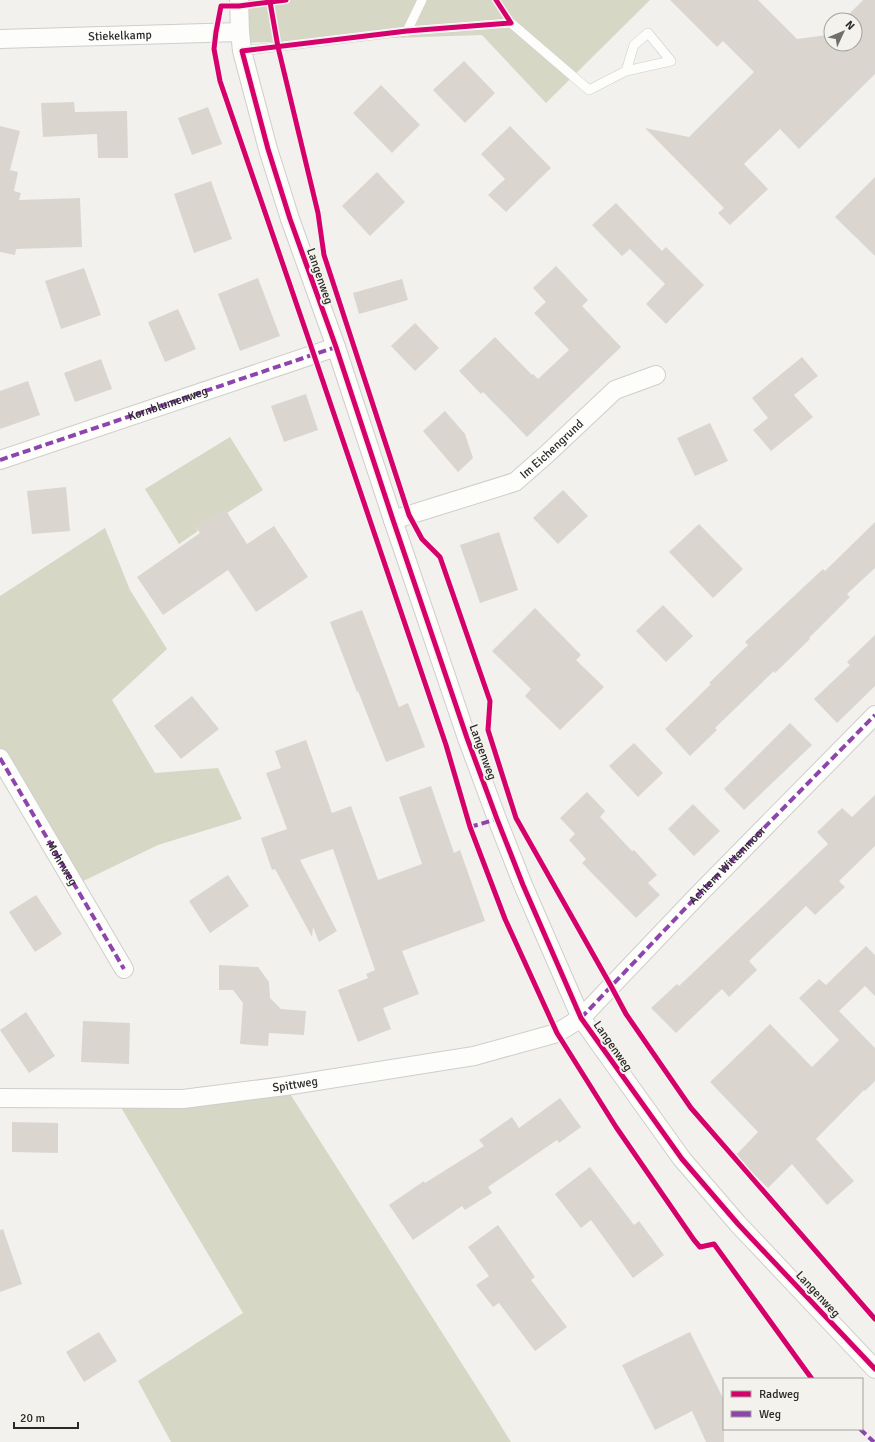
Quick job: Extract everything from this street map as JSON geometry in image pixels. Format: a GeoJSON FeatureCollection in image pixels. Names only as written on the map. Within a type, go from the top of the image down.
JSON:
{"type":"FeatureCollection","features":[{"type":"Feature","properties":{"kind":"street","name":"Langenweg"},"geometry":{"type":"LineString","coordinates":[[238,0],[242,51],[268,150],[290,219],[336,347],[467,738],[523,885],[581,1018],[682,1159],[738,1224],[875,1369]]}},
{"type":"Feature","properties":{"kind":"street","name":"Stiekelkamp"},"geometry":{"type":"LineString","coordinates":[[0,39],[240,32]]}},
{"type":"Feature","properties":{"kind":"street","name":"Kornblumenweg"},"geometry":{"type":"LineString","coordinates":[[0,460],[336,347]]}},
{"type":"Feature","properties":{"kind":"street","name":"Im Eichengrund"},"geometry":{"type":"LineString","coordinates":[[393,520],[515,482],[615,390],[656,375]]}},
{"type":"Feature","properties":{"kind":"street","name":"Achtern Wittenmoor"},"geometry":{"type":"LineString","coordinates":[[581,1018],[698,895],[875,715]]}},
{"type":"Feature","properties":{"kind":"street","name":"Mohnweg"},"geometry":{"type":"LineString","coordinates":[[0,758],[124,969]]}},
{"type":"Feature","properties":{"kind":"street","name":"Spittweg"},"geometry":{"type":"LineString","coordinates":[[0,1098],[183,1099],[285,1086],[474,1056],[557,1033],[581,1018]]}},
{"type":"Feature","properties":{"kind":"lane"},"geometry":{"type":"LineString","coordinates":[[407,31],[422,0]]}},
{"type":"Feature","properties":{"kind":"lane"},"geometry":{"type":"LineString","coordinates":[[242,51],[407,31],[511,23],[589,90],[626,71],[671,61],[648,33],[634,45],[626,71]]}},
{"type":"Feature","properties":{"kind":"green space"},"geometry":{"type":"Polygon","coordinates":[[[240,0],[650,0],[546,103],[482,35],[242,43],[240,0]]]}},
{"type":"Feature","properties":{"kind":"green space"},"geometry":{"type":"Polygon","coordinates":[[[230,437],[263,490],[227,513],[196,527],[198,531],[179,544],[145,489],[230,437]]]}},
{"type":"Feature","properties":{"kind":"green space"},"geometry":{"type":"Polygon","coordinates":[[[105,528],[130,590],[167,649],[112,700],[155,773],[218,768],[242,819],[158,845],[75,885],[0,758],[0,596],[105,528]]]}},
{"type":"Feature","properties":{"kind":"green space"},"geometry":{"type":"Polygon","coordinates":[[[285,1086],[511,1442],[171,1442],[138,1381],[243,1313],[116,1099],[285,1086]]]}},
{"type":"Feature","properties":{"kind":"building"},"geometry":{"type":"Polygon","coordinates":[[[670,0],[758,0],[797,39],[823,36],[823,52],[863,52],[863,12],[851,12],[863,0],[875,0],[875,74],[799,149],[780,129],[744,164],[768,189],[730,225],[718,213],[724,208],[645,128],[689,137],[754,72],[723,41],[717,47],[670,0]]]}},
{"type":"Feature","properties":{"kind":"building"},"geometry":{"type":"Polygon","coordinates":[[[464,61],[495,93],[465,123],[433,90],[464,61]]]}},
{"type":"Feature","properties":{"kind":"building"},"geometry":{"type":"Polygon","coordinates":[[[381,85],[420,125],[392,153],[353,113],[381,85]]]}},
{"type":"Feature","properties":{"kind":"building"},"geometry":{"type":"Polygon","coordinates":[[[74,102],[75,112],[127,111],[128,158],[98,158],[97,134],[43,137],[41,103],[74,102]]]}},
{"type":"Feature","properties":{"kind":"building"},"geometry":{"type":"Polygon","coordinates":[[[208,107],[222,144],[192,155],[178,118],[208,107]]]}},
{"type":"Feature","properties":{"kind":"building"},"geometry":{"type":"Polygon","coordinates":[[[0,126],[20,131],[10,170],[18,172],[14,191],[21,193],[19,200],[80,198],[82,247],[16,249],[15,255],[0,252],[0,126]]]}},
{"type":"Feature","properties":{"kind":"building"},"geometry":{"type":"Polygon","coordinates":[[[510,126],[551,168],[506,212],[488,195],[505,179],[481,154],[510,126]]]}},
{"type":"Feature","properties":{"kind":"building"},"geometry":{"type":"Polygon","coordinates":[[[377,172],[405,202],[370,236],[342,206],[377,172]]]}},
{"type":"Feature","properties":{"kind":"building"},"geometry":{"type":"Polygon","coordinates":[[[875,177],[875,256],[835,217],[875,177]]]}},
{"type":"Feature","properties":{"kind":"building"},"geometry":{"type":"Polygon","coordinates":[[[211,181],[232,239],[194,253],[174,194],[211,181]]]}},
{"type":"Feature","properties":{"kind":"building"},"geometry":{"type":"Polygon","coordinates":[[[616,203],[662,251],[666,247],[704,285],[666,324],[646,304],[665,284],[630,249],[622,256],[592,225],[616,203]]]}},
{"type":"Feature","properties":{"kind":"building"},"geometry":{"type":"Polygon","coordinates":[[[556,266],[588,300],[582,306],[621,347],[527,437],[483,392],[481,394],[459,371],[495,337],[532,375],[533,374],[538,379],[569,350],[534,313],[546,302],[533,288],[556,266]]]}},
{"type":"Feature","properties":{"kind":"building"},"geometry":{"type":"Polygon","coordinates":[[[84,268],[101,315],[61,329],[45,281],[84,268]]]}},
{"type":"Feature","properties":{"kind":"building"},"geometry":{"type":"Polygon","coordinates":[[[258,278],[280,336],[240,351],[218,294],[258,278]]]}},
{"type":"Feature","properties":{"kind":"building"},"geometry":{"type":"Polygon","coordinates":[[[402,279],[408,300],[359,314],[353,293],[402,279]]]}},
{"type":"Feature","properties":{"kind":"building"},"geometry":{"type":"Polygon","coordinates":[[[178,309],[196,349],[165,362],[148,322],[178,309]]]}},
{"type":"Feature","properties":{"kind":"building"},"geometry":{"type":"Polygon","coordinates":[[[415,323],[439,348],[415,371],[391,346],[415,323]]]}},
{"type":"Feature","properties":{"kind":"building"},"geometry":{"type":"Polygon","coordinates":[[[802,357],[818,376],[794,395],[813,417],[771,451],[753,430],[768,418],[752,398],[802,357]]]}},
{"type":"Feature","properties":{"kind":"building"},"geometry":{"type":"Polygon","coordinates":[[[101,359],[112,389],[75,402],[64,373],[101,359]]]}},
{"type":"Feature","properties":{"kind":"building"},"geometry":{"type":"Polygon","coordinates":[[[28,381],[40,415],[0,429],[0,391],[28,381]]]}},
{"type":"Feature","properties":{"kind":"building"},"geometry":{"type":"Polygon","coordinates":[[[306,394],[318,430],[284,442],[271,406],[306,394]]]}},
{"type":"Feature","properties":{"kind":"building"},"geometry":{"type":"Polygon","coordinates":[[[445,411],[465,434],[473,458],[458,472],[423,431],[445,411]]]}},
{"type":"Feature","properties":{"kind":"building"},"geometry":{"type":"Polygon","coordinates":[[[710,423],[728,461],[695,476],[677,438],[710,423]]]}},
{"type":"Feature","properties":{"kind":"building"},"geometry":{"type":"Polygon","coordinates":[[[66,487],[70,531],[32,534],[27,491],[66,487]]]}},
{"type":"Feature","properties":{"kind":"building"},"geometry":{"type":"Polygon","coordinates":[[[563,490],[588,516],[558,544],[533,518],[563,490]]]}},
{"type":"Feature","properties":{"kind":"building"},"geometry":{"type":"Polygon","coordinates":[[[225,509],[247,544],[274,526],[308,577],[256,612],[228,570],[163,615],[137,577],[200,533],[196,527],[225,509]]]}},
{"type":"Feature","properties":{"kind":"building"},"geometry":{"type":"Polygon","coordinates":[[[875,522],[875,568],[847,594],[850,597],[809,638],[810,639],[775,673],[774,671],[715,728],[717,730],[690,756],[665,729],[748,645],[745,642],[823,569],[825,571],[875,522]]]}},
{"type":"Feature","properties":{"kind":"building"},"geometry":{"type":"Polygon","coordinates":[[[699,524],[743,569],[713,598],[669,552],[699,524]]]}},
{"type":"Feature","properties":{"kind":"building"},"geometry":{"type":"Polygon","coordinates":[[[499,532],[518,590],[480,603],[460,545],[499,532]]]}},
{"type":"Feature","properties":{"kind":"building"},"geometry":{"type":"Polygon","coordinates":[[[663,605],[693,636],[666,662],[636,631],[663,605]]]}},
{"type":"Feature","properties":{"kind":"building"},"geometry":{"type":"Polygon","coordinates":[[[535,608],[581,655],[576,660],[604,687],[560,730],[525,696],[531,689],[492,651],[535,608]]]}},
{"type":"Feature","properties":{"kind":"building"},"geometry":{"type":"Polygon","coordinates":[[[362,610],[399,707],[408,703],[425,747],[386,762],[330,622],[362,610]]]}},
{"type":"Feature","properties":{"kind":"building"},"geometry":{"type":"Polygon","coordinates":[[[875,635],[875,686],[837,723],[814,699],[850,665],[847,662],[875,635]]]}},
{"type":"Feature","properties":{"kind":"building"},"geometry":{"type":"Polygon","coordinates":[[[192,696],[219,729],[181,759],[154,726],[192,696]]]}},
{"type":"Feature","properties":{"kind":"building"},"geometry":{"type":"Polygon","coordinates":[[[790,723],[812,745],[744,810],[724,789],[790,723]]]}},
{"type":"Feature","properties":{"kind":"building"},"geometry":{"type":"Polygon","coordinates":[[[306,740],[332,813],[351,806],[378,880],[422,864],[399,797],[431,786],[454,853],[460,850],[485,921],[402,951],[419,994],[383,1008],[391,1029],[358,1042],[338,990],[368,978],[366,974],[375,970],[333,849],[300,860],[337,931],[319,942],[313,927],[312,937],[275,869],[272,870],[261,838],[287,829],[266,773],[281,768],[275,751],[306,740]]]}},
{"type":"Feature","properties":{"kind":"building"},"geometry":{"type":"Polygon","coordinates":[[[634,743],[663,773],[638,797],[609,766],[634,743]]]}},
{"type":"Feature","properties":{"kind":"building"},"geometry":{"type":"Polygon","coordinates":[[[587,792],[605,811],[600,817],[657,875],[648,883],[660,895],[636,918],[582,863],[586,859],[569,840],[575,834],[560,818],[587,792]]]}},
{"type":"Feature","properties":{"kind":"building"},"geometry":{"type":"Polygon","coordinates":[[[875,795],[875,846],[839,881],[845,887],[815,915],[806,906],[749,961],[757,970],[729,997],[722,989],[676,1033],[651,1008],[677,984],[679,986],[828,844],[817,832],[842,808],[852,817],[875,795]]]}},
{"type":"Feature","properties":{"kind":"building"},"geometry":{"type":"Polygon","coordinates":[[[693,804],[720,831],[694,856],[668,829],[693,804]]]}},
{"type":"Feature","properties":{"kind":"building"},"geometry":{"type":"Polygon","coordinates":[[[228,875],[249,906],[210,933],[189,901],[228,875]]]}},
{"type":"Feature","properties":{"kind":"building"},"geometry":{"type":"Polygon","coordinates":[[[36,895],[62,934],[35,952],[9,912],[36,895]]]}},
{"type":"Feature","properties":{"kind":"building"},"geometry":{"type":"Polygon","coordinates":[[[866,946],[875,955],[875,996],[865,986],[839,1011],[875,1048],[875,1081],[865,1091],[864,1090],[816,1139],[854,1181],[827,1205],[792,1164],[768,1188],[735,1156],[758,1132],[710,1082],[770,1024],[812,1067],[839,1040],[799,998],[819,979],[826,985],[866,946]]]}},
{"type":"Feature","properties":{"kind":"building"},"geometry":{"type":"Polygon","coordinates":[[[219,965],[258,967],[269,982],[270,998],[281,1009],[306,1011],[304,1035],[269,1033],[268,1046],[240,1044],[243,1003],[233,990],[219,990],[219,965]]]}},
{"type":"Feature","properties":{"kind":"building"},"geometry":{"type":"Polygon","coordinates":[[[26,1012],[55,1056],[29,1073],[0,1030],[26,1012]]]}},
{"type":"Feature","properties":{"kind":"building"},"geometry":{"type":"Polygon","coordinates":[[[83,1021],[130,1023],[129,1064],[81,1062],[83,1021]]]}},
{"type":"Feature","properties":{"kind":"building"},"geometry":{"type":"Polygon","coordinates":[[[560,1098],[581,1127],[559,1143],[557,1140],[488,1187],[492,1193],[465,1210],[462,1206],[413,1240],[389,1205],[424,1181],[425,1183],[484,1146],[479,1140],[512,1117],[519,1128],[560,1098]]]}},
{"type":"Feature","properties":{"kind":"building"},"geometry":{"type":"Polygon","coordinates":[[[12,1122],[58,1123],[58,1153],[12,1152],[12,1122]]]}},
{"type":"Feature","properties":{"kind":"building"},"geometry":{"type":"Polygon","coordinates":[[[590,1167],[634,1225],[639,1221],[664,1255],[633,1278],[591,1220],[581,1228],[555,1194],[590,1167]]]}},
{"type":"Feature","properties":{"kind":"building"},"geometry":{"type":"Polygon","coordinates":[[[498,1225],[535,1277],[531,1280],[567,1327],[535,1351],[499,1303],[493,1307],[476,1285],[489,1276],[468,1247],[498,1225]]]}},
{"type":"Feature","properties":{"kind":"building"},"geometry":{"type":"Polygon","coordinates":[[[3,1229],[22,1284],[0,1292],[0,1230],[3,1229]]]}},
{"type":"Feature","properties":{"kind":"building"},"geometry":{"type":"Polygon","coordinates":[[[99,1332],[117,1361],[84,1382],[66,1352],[99,1332]]]}},
{"type":"Feature","properties":{"kind":"building"},"geometry":{"type":"Polygon","coordinates":[[[690,1332],[723,1398],[724,1442],[706,1442],[692,1411],[655,1430],[622,1365],[690,1332]]]}},
{"type":"Feature","properties":{"kind":"marked path"},"geometry":{"type":"LineString","coordinates":[[0,460],[336,347]]}},
{"type":"Feature","properties":{"kind":"marked path"},"geometry":{"type":"LineString","coordinates":[[581,1018],[698,895],[875,715]]}},
{"type":"Feature","properties":{"kind":"marked path"},"geometry":{"type":"LineString","coordinates":[[0,758],[124,969]]}},
{"type":"Feature","properties":{"kind":"marked path"},"geometry":{"type":"LineString","coordinates":[[470,827],[497,819]]}},
{"type":"Feature","properties":{"kind":"marked path"},"geometry":{"type":"LineString","coordinates":[[861,1430],[874,1442]]}},
{"type":"Feature","properties":{"kind":"cycle path"},"geometry":{"type":"LineString","coordinates":[[286,0],[239,6],[221,6],[214,49],[220,81],[446,745],[470,827],[505,919],[557,1033],[616,1127],[694,1240],[700,1247],[714,1244],[811,1378]]}},
{"type":"Feature","properties":{"kind":"cycle path"},"geometry":{"type":"LineString","coordinates":[[496,0],[511,23],[407,31],[242,51],[268,149],[290,219],[336,347],[467,738],[523,885],[581,1018],[682,1159],[738,1224],[875,1369]]}},
{"type":"Feature","properties":{"kind":"cycle path"},"geometry":{"type":"LineString","coordinates":[[270,2],[278,47],[318,213],[324,255],[409,515],[422,539],[440,557],[490,701],[488,730],[516,818],[626,1014],[691,1108],[875,1319]]}}]}
